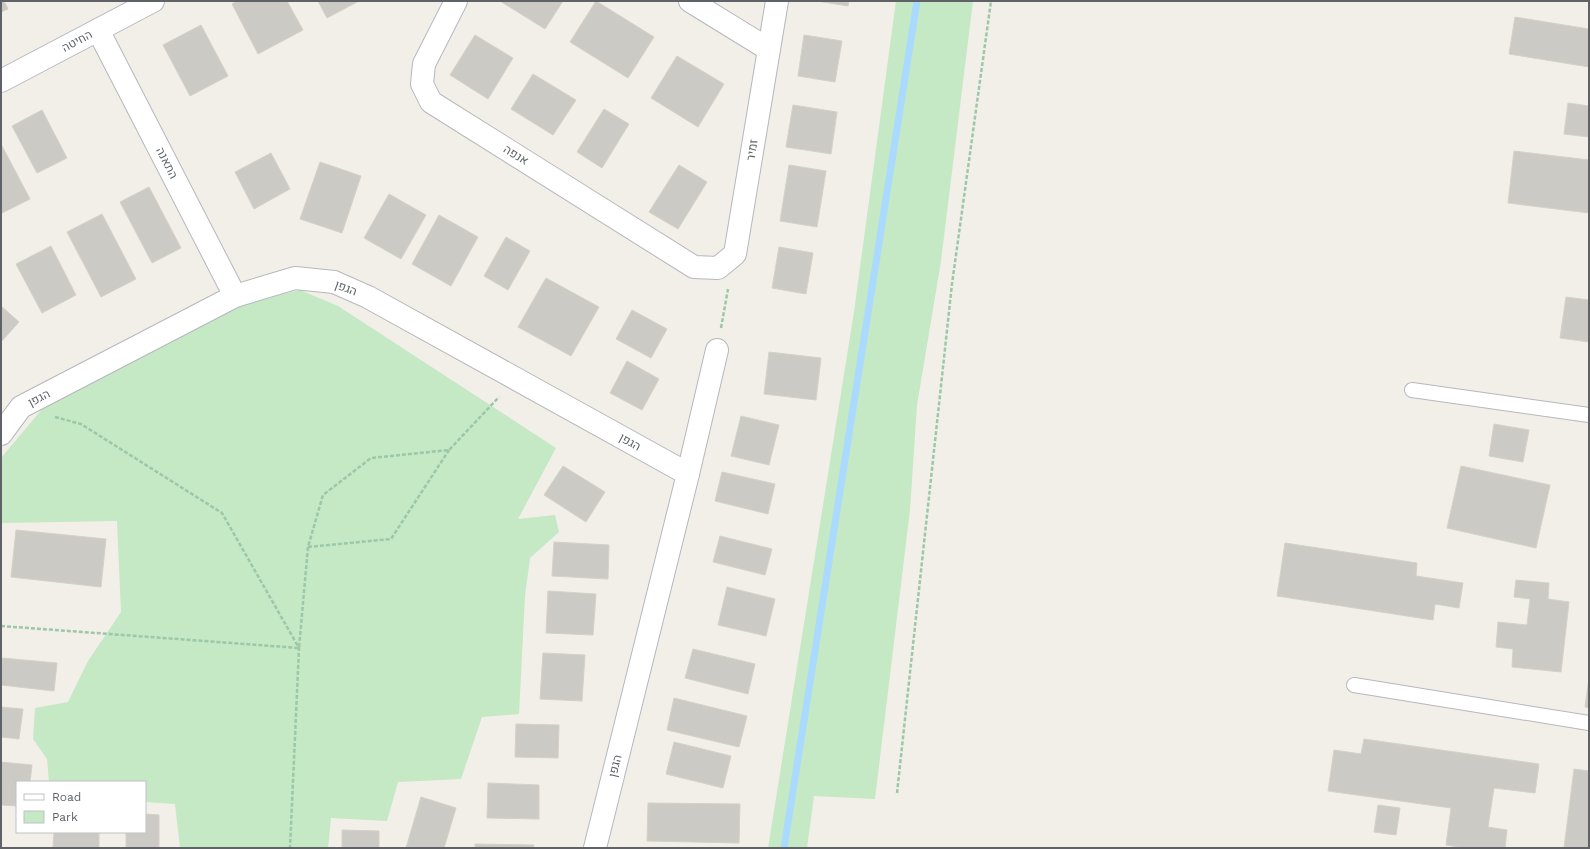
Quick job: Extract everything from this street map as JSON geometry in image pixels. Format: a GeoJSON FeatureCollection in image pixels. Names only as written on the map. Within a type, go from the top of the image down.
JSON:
{"type":"FeatureCollection","features":[{"type":"Feature","properties":{"kind":"street","name":"החיטה"},"geometry":{"type":"LineString","coordinates":[[1,81],[153,1]]}},
{"type":"Feature","properties":{"kind":"street","name":"אנפה"},"geometry":{"type":"LineString","coordinates":[[456,1],[424,64],[422,84],[431,102],[694,267],[718,268],[735,254]]}},
{"type":"Feature","properties":{"kind":"street"},"geometry":{"type":"LineString","coordinates":[[690,1],[768,49]]}},
{"type":"Feature","properties":{"kind":"street","name":"זמיר"},"geometry":{"type":"LineString","coordinates":[[735,254],[777,1]]}},
{"type":"Feature","properties":{"kind":"street","name":"התאנה"},"geometry":{"type":"LineString","coordinates":[[98,30],[235,296]]}},
{"type":"Feature","properties":{"kind":"street","name":"הגפן"},"geometry":{"type":"LineString","coordinates":[[1,434],[21,407],[235,296],[294,278],[334,282],[368,297],[688,474]]}},
{"type":"Feature","properties":{"kind":"street","name":"הגפן"},"geometry":{"type":"LineString","coordinates":[[595,848],[688,474],[717,350]]}},
{"type":"Feature","properties":{"kind":"lane"},"geometry":{"type":"LineString","coordinates":[[1412,390],[1589,415]]}},
{"type":"Feature","properties":{"kind":"lane"},"geometry":{"type":"LineString","coordinates":[[1354,685],[1589,723]]}},
{"type":"Feature","properties":{"kind":"path"},"geometry":{"type":"LineString","coordinates":[[897,793],[952,284],[991,1]]}},
{"type":"Feature","properties":{"kind":"path"},"geometry":{"type":"LineString","coordinates":[[717,350],[735,254]]}},
{"type":"Feature","properties":{"kind":"path"},"geometry":{"type":"LineString","coordinates":[[308,547],[391,539],[449,450],[516,379]]}},
{"type":"Feature","properties":{"kind":"path"},"geometry":{"type":"LineString","coordinates":[[21,407],[81,424],[222,513],[299,648]]}},
{"type":"Feature","properties":{"kind":"path"},"geometry":{"type":"LineString","coordinates":[[290,848],[299,648],[308,547],[323,495],[371,458],[449,450]]}},
{"type":"Feature","properties":{"kind":"path"},"geometry":{"type":"LineString","coordinates":[[1,626],[299,648]]}},
{"type":"Feature","properties":{"kind":"green space"},"geometry":{"type":"Polygon","coordinates":[[[896,1],[973,1],[941,261],[917,405],[910,510],[875,799],[814,796],[807,848],[768,848],[854,312],[896,1]]]}},
{"type":"Feature","properties":{"kind":"green space"},"geometry":{"type":"Polygon","coordinates":[[[300,290],[338,306],[556,448],[518,519],[555,515],[559,532],[530,558],[525,596],[519,714],[482,717],[461,779],[398,782],[387,821],[331,818],[328,848],[180,848],[175,804],[146,802],[146,781],[49,781],[47,759],[33,739],[35,708],[68,702],[88,661],[121,612],[117,521],[1,523],[1,458],[43,408],[243,304],[300,290]]]}},
{"type":"Feature","properties":{"kind":"building"},"geometry":{"type":"Polygon","coordinates":[[[1,1],[4,1],[8,9],[1,12],[1,1]]]}},
{"type":"Feature","properties":{"kind":"building"},"geometry":{"type":"Polygon","coordinates":[[[237,1],[287,1],[303,30],[258,54],[232,4],[237,1]]]}},
{"type":"Feature","properties":{"kind":"building"},"geometry":{"type":"Polygon","coordinates":[[[318,1],[359,1],[327,18],[318,1]]]}},
{"type":"Feature","properties":{"kind":"building"},"geometry":{"type":"Polygon","coordinates":[[[500,1],[563,1],[545,29],[500,1]]]}},
{"type":"Feature","properties":{"kind":"building"},"geometry":{"type":"Polygon","coordinates":[[[596,1],[654,37],[628,78],[570,42],[596,1]]]}},
{"type":"Feature","properties":{"kind":"building"},"geometry":{"type":"Polygon","coordinates":[[[817,1],[849,1],[848,6],[817,1]]]}},
{"type":"Feature","properties":{"kind":"building"},"geometry":{"type":"Polygon","coordinates":[[[1515,17],[1589,29],[1589,67],[1509,54],[1515,17]]]}},
{"type":"Feature","properties":{"kind":"building"},"geometry":{"type":"Polygon","coordinates":[[[201,25],[228,76],[190,96],[163,45],[201,25]]]}},
{"type":"Feature","properties":{"kind":"building"},"geometry":{"type":"Polygon","coordinates":[[[475,35],[513,58],[488,99],[450,75],[475,35]]]}},
{"type":"Feature","properties":{"kind":"building"},"geometry":{"type":"Polygon","coordinates":[[[804,35],[842,41],[835,82],[798,76],[804,35]]]}},
{"type":"Feature","properties":{"kind":"building"},"geometry":{"type":"Polygon","coordinates":[[[677,56],[724,84],[698,127],[651,98],[677,56]]]}},
{"type":"Feature","properties":{"kind":"building"},"geometry":{"type":"Polygon","coordinates":[[[533,74],[576,100],[553,135],[511,109],[533,74]]]}},
{"type":"Feature","properties":{"kind":"building"},"geometry":{"type":"Polygon","coordinates":[[[1568,103],[1589,106],[1589,137],[1564,134],[1568,103]]]}},
{"type":"Feature","properties":{"kind":"building"},"geometry":{"type":"Polygon","coordinates":[[[793,105],[837,112],[831,154],[786,147],[793,105]]]}},
{"type":"Feature","properties":{"kind":"building"},"geometry":{"type":"Polygon","coordinates":[[[604,109],[629,124],[602,168],[577,152],[604,109]]]}},
{"type":"Feature","properties":{"kind":"building"},"geometry":{"type":"Polygon","coordinates":[[[42,110],[67,158],[37,173],[12,126],[42,110]]]}},
{"type":"Feature","properties":{"kind":"building"},"geometry":{"type":"Polygon","coordinates":[[[1,144],[30,199],[2,213],[1,211],[1,144]]]}},
{"type":"Feature","properties":{"kind":"building"},"geometry":{"type":"Polygon","coordinates":[[[1514,151],[1589,160],[1589,213],[1508,203],[1514,151]]]}},
{"type":"Feature","properties":{"kind":"building"},"geometry":{"type":"Polygon","coordinates":[[[271,153],[290,189],[254,209],[235,172],[271,153]]]}},
{"type":"Feature","properties":{"kind":"building"},"geometry":{"type":"Polygon","coordinates":[[[320,162],[361,176],[342,233],[300,219],[320,162]]]}},
{"type":"Feature","properties":{"kind":"building"},"geometry":{"type":"Polygon","coordinates":[[[679,165],[707,182],[678,229],[649,212],[679,165]]]}},
{"type":"Feature","properties":{"kind":"building"},"geometry":{"type":"Polygon","coordinates":[[[789,165],[826,171],[817,227],[780,221],[789,165]]]}},
{"type":"Feature","properties":{"kind":"building"},"geometry":{"type":"Polygon","coordinates":[[[149,187],[181,248],[152,263],[120,202],[149,187]]]}},
{"type":"Feature","properties":{"kind":"building"},"geometry":{"type":"Polygon","coordinates":[[[389,194],[426,215],[401,259],[364,238],[389,194]]]}},
{"type":"Feature","properties":{"kind":"building"},"geometry":{"type":"Polygon","coordinates":[[[102,214],[136,279],[101,297],[67,232],[102,214]]]}},
{"type":"Feature","properties":{"kind":"building"},"geometry":{"type":"Polygon","coordinates":[[[439,215],[478,237],[451,286],[412,264],[439,215]]]}},
{"type":"Feature","properties":{"kind":"building"},"geometry":{"type":"Polygon","coordinates":[[[506,237],[530,251],[508,290],[484,276],[506,237]]]}},
{"type":"Feature","properties":{"kind":"building"},"geometry":{"type":"Polygon","coordinates":[[[51,246],[76,295],[42,313],[16,264],[51,246]]]}},
{"type":"Feature","properties":{"kind":"building"},"geometry":{"type":"Polygon","coordinates":[[[779,247],[813,253],[806,294],[772,288],[779,247]]]}},
{"type":"Feature","properties":{"kind":"building"},"geometry":{"type":"Polygon","coordinates":[[[546,278],[599,307],[571,356],[518,327],[546,278]]]}},
{"type":"Feature","properties":{"kind":"building"},"geometry":{"type":"Polygon","coordinates":[[[1566,297],[1589,300],[1589,342],[1560,338],[1566,297]]]}},
{"type":"Feature","properties":{"kind":"building"},"geometry":{"type":"Polygon","coordinates":[[[1,306],[19,322],[1,342],[1,306]]]}},
{"type":"Feature","properties":{"kind":"building"},"geometry":{"type":"Polygon","coordinates":[[[632,310],[667,329],[651,358],[616,339],[632,310]]]}},
{"type":"Feature","properties":{"kind":"building"},"geometry":{"type":"Polygon","coordinates":[[[769,352],[821,358],[816,400],[764,394],[769,352]]]}},
{"type":"Feature","properties":{"kind":"building"},"geometry":{"type":"Polygon","coordinates":[[[627,361],[659,379],[642,410],[610,393],[627,361]]]}},
{"type":"Feature","properties":{"kind":"building"},"geometry":{"type":"Polygon","coordinates":[[[741,416],[779,425],[769,465],[731,456],[741,416]]]}},
{"type":"Feature","properties":{"kind":"building"},"geometry":{"type":"Polygon","coordinates":[[[1494,424],[1529,430],[1523,462],[1489,456],[1494,424]]]}},
{"type":"Feature","properties":{"kind":"building"},"geometry":{"type":"Polygon","coordinates":[[[563,466],[605,492],[586,522],[544,495],[563,466]]]}},
{"type":"Feature","properties":{"kind":"building"},"geometry":{"type":"Polygon","coordinates":[[[1461,466],[1550,485],[1536,548],[1447,528],[1461,466]]]}},
{"type":"Feature","properties":{"kind":"building"},"geometry":{"type":"Polygon","coordinates":[[[722,472],[775,484],[768,514],[715,501],[722,472]]]}},
{"type":"Feature","properties":{"kind":"building"},"geometry":{"type":"Polygon","coordinates":[[[16,530],[106,539],[101,587],[11,577],[16,530]]]}},
{"type":"Feature","properties":{"kind":"building"},"geometry":{"type":"Polygon","coordinates":[[[720,536],[772,549],[765,575],[713,562],[720,536]]]}},
{"type":"Feature","properties":{"kind":"building"},"geometry":{"type":"Polygon","coordinates":[[[554,542],[609,545],[608,579],[552,576],[554,542]]]}},
{"type":"Feature","properties":{"kind":"building"},"geometry":{"type":"Polygon","coordinates":[[[1285,543],[1417,563],[1416,576],[1463,583],[1459,608],[1435,604],[1433,620],[1277,596],[1285,543]]]}},
{"type":"Feature","properties":{"kind":"building"},"geometry":{"type":"Polygon","coordinates":[[[1516,580],[1549,583],[1548,599],[1569,602],[1561,672],[1512,667],[1513,649],[1496,647],[1498,622],[1527,625],[1530,599],[1514,597],[1516,580]]]}},
{"type":"Feature","properties":{"kind":"building"},"geometry":{"type":"Polygon","coordinates":[[[727,587],[775,599],[766,636],[718,625],[727,587]]]}},
{"type":"Feature","properties":{"kind":"building"},"geometry":{"type":"Polygon","coordinates":[[[548,591],[596,594],[593,635],[546,633],[548,591]]]}},
{"type":"Feature","properties":{"kind":"building"},"geometry":{"type":"Polygon","coordinates":[[[693,649],[755,664],[748,694],[685,678],[693,649]]]}},
{"type":"Feature","properties":{"kind":"building"},"geometry":{"type":"Polygon","coordinates":[[[543,653],[585,655],[582,701],[540,699],[543,653]]]}},
{"type":"Feature","properties":{"kind":"building"},"geometry":{"type":"Polygon","coordinates":[[[2,658],[57,663],[54,691],[1,685],[2,658]]]}},
{"type":"Feature","properties":{"kind":"building"},"geometry":{"type":"Polygon","coordinates":[[[1589,678],[1589,708],[1585,707],[1589,678]]]}},
{"type":"Feature","properties":{"kind":"building"},"geometry":{"type":"Polygon","coordinates":[[[674,698],[747,716],[739,747],[667,730],[674,698]]]}},
{"type":"Feature","properties":{"kind":"building"},"geometry":{"type":"Polygon","coordinates":[[[1,707],[23,709],[19,739],[1,737],[1,707]]]}},
{"type":"Feature","properties":{"kind":"building"},"geometry":{"type":"Polygon","coordinates":[[[516,724],[559,725],[558,758],[515,757],[516,724]]]}},
{"type":"Feature","properties":{"kind":"building"},"geometry":{"type":"Polygon","coordinates":[[[1364,739],[1539,764],[1535,793],[1494,788],[1488,827],[1507,830],[1505,848],[1466,848],[1446,845],[1451,808],[1328,791],[1334,750],[1361,754],[1364,739]]]}},
{"type":"Feature","properties":{"kind":"building"},"geometry":{"type":"Polygon","coordinates":[[[674,742],[731,756],[723,788],[666,774],[674,742]]]}},
{"type":"Feature","properties":{"kind":"building"},"geometry":{"type":"Polygon","coordinates":[[[1,762],[32,765],[30,781],[16,781],[16,806],[1,805],[1,762]]]}},
{"type":"Feature","properties":{"kind":"building"},"geometry":{"type":"Polygon","coordinates":[[[1574,769],[1589,771],[1589,848],[1564,848],[1574,769]]]}},
{"type":"Feature","properties":{"kind":"building"},"geometry":{"type":"Polygon","coordinates":[[[488,783],[539,785],[539,819],[487,818],[488,783]]]}},
{"type":"Feature","properties":{"kind":"building"},"geometry":{"type":"Polygon","coordinates":[[[421,797],[456,808],[444,848],[406,848],[421,797]]]}},
{"type":"Feature","properties":{"kind":"building"},"geometry":{"type":"Polygon","coordinates":[[[648,803],[740,804],[739,843],[647,841],[648,803]]]}},
{"type":"Feature","properties":{"kind":"building"},"geometry":{"type":"Polygon","coordinates":[[[1378,805],[1400,808],[1396,835],[1374,832],[1378,805]]]}},
{"type":"Feature","properties":{"kind":"building"},"geometry":{"type":"Polygon","coordinates":[[[146,814],[159,815],[159,848],[126,848],[126,833],[146,833],[146,814]]]}},
{"type":"Feature","properties":{"kind":"building"},"geometry":{"type":"Polygon","coordinates":[[[342,830],[379,831],[379,848],[342,848],[342,830]]]}},
{"type":"Feature","properties":{"kind":"building"},"geometry":{"type":"Polygon","coordinates":[[[54,833],[99,833],[99,848],[53,848],[54,833]]]}},
{"type":"Feature","properties":{"kind":"building"},"geometry":{"type":"Polygon","coordinates":[[[475,844],[534,845],[533,848],[475,848],[475,844]]]}},
{"type":"Feature","properties":{"kind":"waterway"},"geometry":{"type":"LineString","coordinates":[[784,848],[917,1]]}}]}
